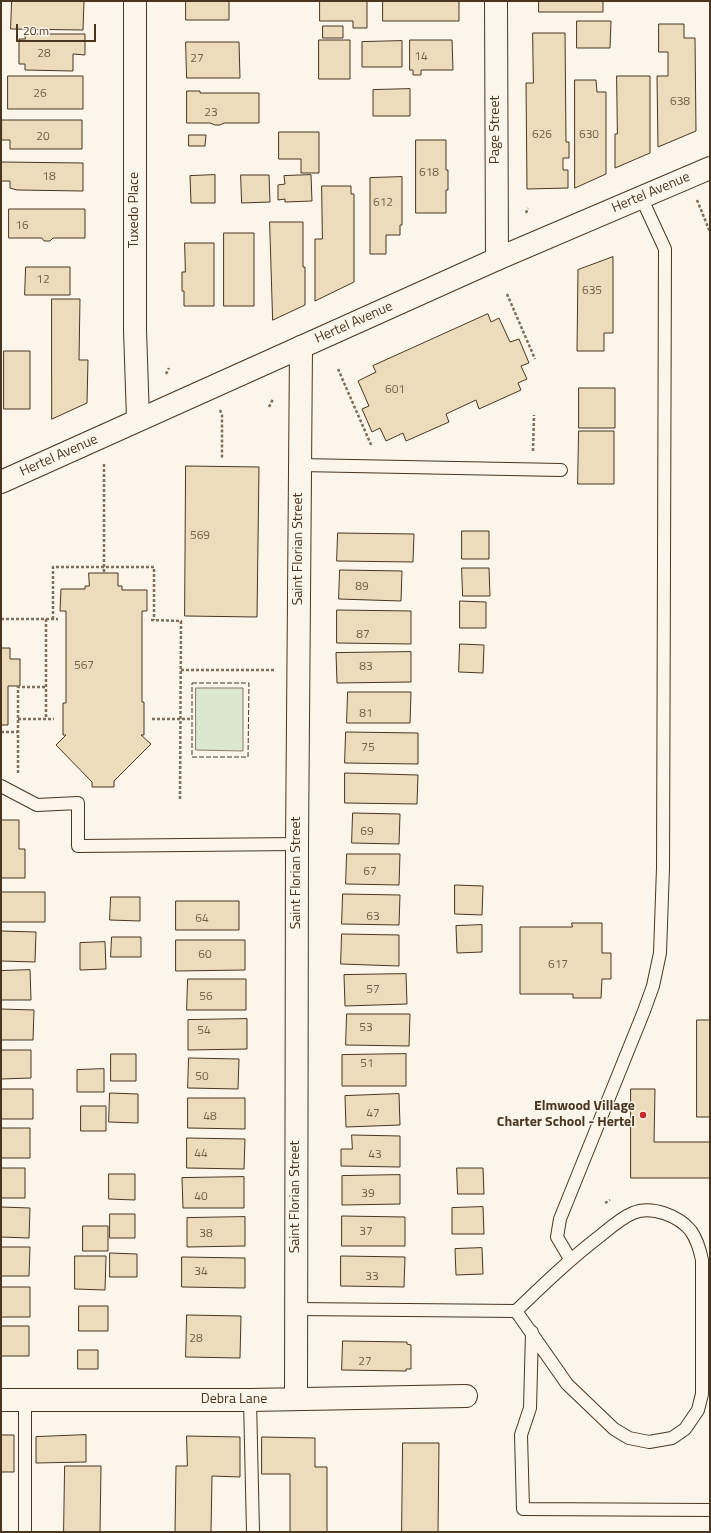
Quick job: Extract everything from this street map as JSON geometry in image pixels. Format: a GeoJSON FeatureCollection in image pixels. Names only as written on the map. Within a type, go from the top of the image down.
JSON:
{"type":"FeatureCollection","features":[{"type":"Feature","properties":{"kind":"street","name":"Tuxedo Place"},"geometry":{"type":"LineString","coordinates":[[135,1],[135,330],[138,420]]}},
{"type":"Feature","properties":{"kind":"street","name":"Page Street"},"geometry":{"type":"LineString","coordinates":[[496,1],[497,259]]}},
{"type":"Feature","properties":{"kind":"street","name":"Hertel Avenue"},"geometry":{"type":"LineString","coordinates":[[1,482],[497,259],[710,168]]}},
{"type":"Feature","properties":{"kind":"street","name":"Saint Florian Street"},"geometry":{"type":"LineString","coordinates":[[296,1399],[297,844],[301,347]]}},
{"type":"Feature","properties":{"kind":"street","name":"Debra Lane"},"geometry":{"type":"LineString","coordinates":[[1,1400],[250,1400],[466,1396]]}},
{"type":"Feature","properties":{"kind":"lane"},"geometry":{"type":"LineString","coordinates":[[570,1259],[556,1237],[560,1219],[644,1011],[653,986],[660,953],[663,868],[665,249],[641,197]]}},
{"type":"Feature","properties":{"kind":"lane"},"geometry":{"type":"LineString","coordinates":[[300,465],[561,470]]}},
{"type":"Feature","properties":{"kind":"lane"},"geometry":{"type":"LineString","coordinates":[[1,786],[38,805],[78,802],[78,846],[297,844]]}},
{"type":"Feature","properties":{"kind":"lane"},"geometry":{"type":"LineString","coordinates":[[296,1309],[516,1311],[570,1259],[621,1219],[634,1212],[660,1212],[677,1218],[691,1231],[699,1246],[702,1260],[702,1394],[698,1410],[686,1429],[672,1438],[649,1442],[629,1438],[614,1429],[567,1384],[516,1311]]}},
{"type":"Feature","properties":{"kind":"lane"},"geometry":{"type":"LineString","coordinates":[[532,1332],[530,1408],[521,1435],[523,1509],[710,1510]]}},
{"type":"Feature","properties":{"kind":"lane"},"geometry":{"type":"LineString","coordinates":[[25,1400],[25,1532]]}},
{"type":"Feature","properties":{"kind":"lane"},"geometry":{"type":"LineString","coordinates":[[250,1400],[253,1532]]}},
{"type":"Feature","properties":{"kind":"path"},"geometry":{"type":"LineString","coordinates":[[698,203],[710,232]]}},
{"type":"Feature","properties":{"kind":"path"},"geometry":{"type":"LineString","coordinates":[[526,213],[528,208]]}},
{"type":"Feature","properties":{"kind":"path"},"geometry":{"type":"LineString","coordinates":[[507,294],[535,360]]}},
{"type":"Feature","properties":{"kind":"path"},"geometry":{"type":"LineString","coordinates":[[166,374],[169,368]]}},
{"type":"Feature","properties":{"kind":"path"},"geometry":{"type":"LineString","coordinates":[[338,369],[372,448]]}},
{"type":"Feature","properties":{"kind":"path"},"geometry":{"type":"LineString","coordinates":[[269,407],[273,399]]}},
{"type":"Feature","properties":{"kind":"path"},"geometry":{"type":"LineString","coordinates":[[222,415],[222,460]]}},
{"type":"Feature","properties":{"kind":"path"},"geometry":{"type":"LineString","coordinates":[[533,459],[534,415]]}},
{"type":"Feature","properties":{"kind":"path"},"geometry":{"type":"LineString","coordinates":[[104,468],[104,572]]}},
{"type":"Feature","properties":{"kind":"path"},"geometry":{"type":"LineString","coordinates":[[53,619],[53,567],[154,568],[152,620],[181,621],[180,799]]}},
{"type":"Feature","properties":{"kind":"path"},"geometry":{"type":"LineString","coordinates":[[1,619],[58,619]]}},
{"type":"Feature","properties":{"kind":"path"},"geometry":{"type":"LineString","coordinates":[[46,619],[46,718]]}},
{"type":"Feature","properties":{"kind":"path"},"geometry":{"type":"LineString","coordinates":[[181,670],[275,670]]}},
{"type":"Feature","properties":{"kind":"path"},"geometry":{"type":"LineString","coordinates":[[18,766],[18,687],[46,687]]}},
{"type":"Feature","properties":{"kind":"path"},"geometry":{"type":"LineString","coordinates":[[18,718],[54,718]]}},
{"type":"Feature","properties":{"kind":"path"},"geometry":{"type":"LineString","coordinates":[[152,719],[192,719]]}},
{"type":"Feature","properties":{"kind":"path"},"geometry":{"type":"LineString","coordinates":[[1,732],[18,732]]}},
{"type":"Feature","properties":{"kind":"path"},"geometry":{"type":"LineString","coordinates":[[605,1203],[610,1200]]}},
{"type":"Feature","properties":{"kind":"green space"},"geometry":{"type":"Polygon","coordinates":[[[196,688],[243,688],[243,751],[196,750],[196,688]]]}},
{"type":"Feature","properties":{"kind":"building"},"geometry":{"type":"Polygon","coordinates":[[[12,1],[84,1],[83,30],[11,29],[12,1]]]}},
{"type":"Feature","properties":{"kind":"building"},"geometry":{"type":"Polygon","coordinates":[[[186,1],[229,1],[229,20],[186,20],[186,1]]]}},
{"type":"Feature","properties":{"kind":"building"},"geometry":{"type":"Polygon","coordinates":[[[320,1],[367,1],[367,28],[353,28],[353,21],[320,21],[320,1]]]}},
{"type":"Feature","properties":{"kind":"building"},"geometry":{"type":"Polygon","coordinates":[[[383,1],[459,1],[459,21],[383,21],[383,1]]]}},
{"type":"Feature","properties":{"kind":"building"},"geometry":{"type":"Polygon","coordinates":[[[539,1],[603,1],[603,12],[539,12],[539,1]]]}},
{"type":"Feature","properties":{"kind":"building"},"geometry":{"type":"Polygon","coordinates":[[[577,21],[611,21],[610,48],[577,48],[577,21]]]}},
{"type":"Feature","properties":{"kind":"building"},"geometry":{"type":"Polygon","coordinates":[[[659,24],[684,24],[684,38],[695,38],[696,131],[658,147],[657,76],[668,76],[668,52],[659,52],[659,24]]]}},
{"type":"Feature","properties":{"kind":"building"},"geometry":{"type":"Polygon","coordinates":[[[323,26],[343,26],[343,38],[323,38],[323,26]]]}},
{"type":"Feature","properties":{"kind":"building"},"geometry":{"type":"Polygon","coordinates":[[[533,33],[565,33],[566,142],[569,142],[569,158],[563,158],[563,170],[568,170],[568,188],[527,189],[526,83],[533,83],[533,33]]]}},
{"type":"Feature","properties":{"kind":"building"},"geometry":{"type":"Polygon","coordinates":[[[25,34],[85,34],[85,55],[73,54],[73,71],[25,70],[25,64],[19,64],[19,39],[25,39],[25,34]]]}},
{"type":"Feature","properties":{"kind":"building"},"geometry":{"type":"Polygon","coordinates":[[[319,40],[350,40],[350,79],[319,79],[319,40]]]}},
{"type":"Feature","properties":{"kind":"building"},"geometry":{"type":"Polygon","coordinates":[[[410,40],[452,40],[453,70],[421,70],[421,75],[413,75],[413,70],[410,70],[410,40]]]}},
{"type":"Feature","properties":{"kind":"building"},"geometry":{"type":"Polygon","coordinates":[[[402,41],[402,67],[362,67],[362,42],[402,41]]]}},
{"type":"Feature","properties":{"kind":"building"},"geometry":{"type":"Polygon","coordinates":[[[186,42],[239,42],[240,78],[187,78],[186,42]]]}},
{"type":"Feature","properties":{"kind":"building"},"geometry":{"type":"Polygon","coordinates":[[[8,76],[83,76],[83,109],[8,109],[8,76]]]}},
{"type":"Feature","properties":{"kind":"building"},"geometry":{"type":"Polygon","coordinates":[[[617,76],[650,76],[650,153],[615,168],[615,134],[617,134],[617,76]]]}},
{"type":"Feature","properties":{"kind":"building"},"geometry":{"type":"Polygon","coordinates":[[[575,80],[596,80],[597,92],[606,92],[606,174],[575,188],[575,80]]]}},
{"type":"Feature","properties":{"kind":"building"},"geometry":{"type":"Polygon","coordinates":[[[410,89],[410,116],[373,116],[373,90],[410,89]]]}},
{"type":"Feature","properties":{"kind":"building"},"geometry":{"type":"Polygon","coordinates":[[[187,91],[200,91],[200,93],[259,93],[259,123],[224,123],[215,125],[210,123],[187,123],[187,91]]]}},
{"type":"Feature","properties":{"kind":"building"},"geometry":{"type":"Polygon","coordinates":[[[2,120],[82,120],[82,149],[10,149],[10,140],[2,140],[2,120]]]}},
{"type":"Feature","properties":{"kind":"building"},"geometry":{"type":"Polygon","coordinates":[[[279,132],[319,132],[319,173],[301,173],[301,159],[279,159],[279,132]]]}},
{"type":"Feature","properties":{"kind":"building"},"geometry":{"type":"Polygon","coordinates":[[[189,135],[206,135],[205,146],[189,146],[189,135]]]}},
{"type":"Feature","properties":{"kind":"building"},"geometry":{"type":"Polygon","coordinates":[[[416,140],[446,140],[448,190],[446,190],[446,213],[416,213],[416,140]]]}},
{"type":"Feature","properties":{"kind":"building"},"geometry":{"type":"Polygon","coordinates":[[[1,162],[83,163],[83,191],[17,190],[10,188],[10,181],[1,181],[1,162]]]}},
{"type":"Feature","properties":{"kind":"building"},"geometry":{"type":"Polygon","coordinates":[[[215,175],[215,203],[191,203],[190,176],[215,175]]]}},
{"type":"Feature","properties":{"kind":"building"},"geometry":{"type":"Polygon","coordinates":[[[241,175],[269,175],[270,202],[242,203],[241,175]]]}},
{"type":"Feature","properties":{"kind":"building"},"geometry":{"type":"Polygon","coordinates":[[[311,175],[312,201],[285,202],[285,199],[278,200],[278,185],[285,184],[284,176],[311,175]]]}},
{"type":"Feature","properties":{"kind":"building"},"geometry":{"type":"Polygon","coordinates":[[[402,177],[402,225],[400,225],[400,235],[386,235],[386,254],[370,254],[370,178],[402,177]]]}},
{"type":"Feature","properties":{"kind":"building"},"geometry":{"type":"Polygon","coordinates":[[[322,186],[351,186],[351,194],[354,194],[354,282],[315,301],[315,239],[322,239],[322,186]]]}},
{"type":"Feature","properties":{"kind":"building"},"geometry":{"type":"Polygon","coordinates":[[[9,209],[85,209],[85,238],[53,238],[50,241],[44,241],[42,238],[9,238],[9,209]]]}},
{"type":"Feature","properties":{"kind":"building"},"geometry":{"type":"Polygon","coordinates":[[[270,222],[303,222],[303,267],[305,267],[305,305],[273,320],[270,222]]]}},
{"type":"Feature","properties":{"kind":"building"},"geometry":{"type":"Polygon","coordinates":[[[224,233],[254,233],[254,306],[224,306],[224,233]]]}},
{"type":"Feature","properties":{"kind":"building"},"geometry":{"type":"Polygon","coordinates":[[[185,243],[214,243],[214,306],[184,306],[182,272],[185,272],[185,243]]]}},
{"type":"Feature","properties":{"kind":"building"},"geometry":{"type":"Polygon","coordinates":[[[613,257],[613,333],[604,333],[604,351],[577,351],[578,270],[613,257]]]}},
{"type":"Feature","properties":{"kind":"building"},"geometry":{"type":"Polygon","coordinates":[[[26,267],[70,267],[70,295],[25,295],[26,267]]]}},
{"type":"Feature","properties":{"kind":"building"},"geometry":{"type":"Polygon","coordinates":[[[52,299],[80,299],[79,360],[88,360],[87,403],[52,419],[52,299]]]}},
{"type":"Feature","properties":{"kind":"building"},"geometry":{"type":"Polygon","coordinates":[[[488,314],[491,322],[499,318],[510,342],[519,339],[529,363],[521,366],[527,379],[518,383],[521,390],[479,409],[476,400],[446,414],[449,422],[406,441],[403,433],[386,441],[380,428],[372,432],[362,409],[369,406],[358,381],[376,372],[373,366],[488,314]]]}},
{"type":"Feature","properties":{"kind":"building"},"geometry":{"type":"Polygon","coordinates":[[[4,351],[30,351],[30,409],[4,409],[4,351]]]}},
{"type":"Feature","properties":{"kind":"building"},"geometry":{"type":"Polygon","coordinates":[[[579,388],[615,388],[615,428],[579,428],[579,388]]]}},
{"type":"Feature","properties":{"kind":"building"},"geometry":{"type":"Polygon","coordinates":[[[579,431],[614,431],[614,484],[578,484],[579,431]]]}},
{"type":"Feature","properties":{"kind":"building"},"geometry":{"type":"Polygon","coordinates":[[[186,466],[259,467],[257,617],[185,616],[186,466]]]}},
{"type":"Feature","properties":{"kind":"building"},"geometry":{"type":"Polygon","coordinates":[[[462,531],[489,531],[489,559],[462,559],[462,531]]]}},
{"type":"Feature","properties":{"kind":"building"},"geometry":{"type":"Polygon","coordinates":[[[338,533],[414,534],[413,562],[337,561],[338,533]]]}},
{"type":"Feature","properties":{"kind":"building"},"geometry":{"type":"Polygon","coordinates":[[[462,568],[489,568],[490,596],[463,596],[462,568]]]}},
{"type":"Feature","properties":{"kind":"building"},"geometry":{"type":"Polygon","coordinates":[[[340,570],[402,571],[401,601],[339,599],[340,570]]]}},
{"type":"Feature","properties":{"kind":"building"},"geometry":{"type":"Polygon","coordinates":[[[89,573],[118,573],[118,586],[122,586],[122,590],[147,590],[147,611],[142,611],[142,702],[144,702],[144,735],[141,735],[151,744],[114,781],[114,787],[92,787],[92,782],[56,745],[66,735],[63,735],[63,703],[66,703],[66,611],[60,611],[61,589],[85,589],[85,586],[89,586],[89,573]]]}},
{"type":"Feature","properties":{"kind":"building"},"geometry":{"type":"Polygon","coordinates":[[[460,601],[486,602],[486,628],[460,628],[460,601]]]}},
{"type":"Feature","properties":{"kind":"building"},"geometry":{"type":"Polygon","coordinates":[[[337,610],[411,611],[411,644],[337,643],[337,610]]]}},
{"type":"Feature","properties":{"kind":"building"},"geometry":{"type":"Polygon","coordinates":[[[460,644],[484,645],[483,673],[459,672],[460,644]]]}},
{"type":"Feature","properties":{"kind":"building"},"geometry":{"type":"Polygon","coordinates":[[[1,648],[10,648],[10,659],[20,659],[20,686],[8,686],[8,725],[1,725],[1,648]]]}},
{"type":"Feature","properties":{"kind":"building"},"geometry":{"type":"Polygon","coordinates":[[[411,652],[411,682],[337,683],[336,653],[411,652]]]}},
{"type":"Feature","properties":{"kind":"building"},"geometry":{"type":"Polygon","coordinates":[[[348,692],[411,692],[410,723],[347,723],[348,692]]]}},
{"type":"Feature","properties":{"kind":"building"},"geometry":{"type":"Polygon","coordinates":[[[346,732],[418,733],[418,764],[345,763],[346,732]]]}},
{"type":"Feature","properties":{"kind":"building"},"geometry":{"type":"Polygon","coordinates":[[[345,773],[418,775],[417,804],[345,803],[345,773]]]}},
{"type":"Feature","properties":{"kind":"building"},"geometry":{"type":"Polygon","coordinates":[[[353,813],[400,814],[399,844],[352,843],[353,813]]]}},
{"type":"Feature","properties":{"kind":"building"},"geometry":{"type":"Polygon","coordinates":[[[1,820],[19,820],[19,849],[25,849],[25,878],[1,878],[1,820]]]}},
{"type":"Feature","properties":{"kind":"building"},"geometry":{"type":"Polygon","coordinates":[[[347,854],[400,854],[399,885],[346,884],[347,854]]]}},
{"type":"Feature","properties":{"kind":"building"},"geometry":{"type":"Polygon","coordinates":[[[455,885],[483,886],[482,915],[455,914],[455,885]]]}},
{"type":"Feature","properties":{"kind":"building"},"geometry":{"type":"Polygon","coordinates":[[[1,892],[45,892],[45,922],[1,922],[1,892]]]}},
{"type":"Feature","properties":{"kind":"building"},"geometry":{"type":"Polygon","coordinates":[[[343,894],[400,895],[399,925],[342,924],[343,894]]]}},
{"type":"Feature","properties":{"kind":"building"},"geometry":{"type":"Polygon","coordinates":[[[111,897],[140,897],[140,921],[110,920],[111,897]]]}},
{"type":"Feature","properties":{"kind":"building"},"geometry":{"type":"Polygon","coordinates":[[[176,901],[239,901],[239,930],[176,930],[176,901]]]}},
{"type":"Feature","properties":{"kind":"building"},"geometry":{"type":"Polygon","coordinates":[[[572,923],[602,923],[602,953],[611,953],[611,979],[602,979],[601,998],[573,998],[573,994],[520,994],[520,927],[572,927],[572,923]]]}},
{"type":"Feature","properties":{"kind":"building"},"geometry":{"type":"Polygon","coordinates":[[[482,925],[482,952],[457,953],[456,926],[482,925]]]}},
{"type":"Feature","properties":{"kind":"building"},"geometry":{"type":"Polygon","coordinates":[[[1,931],[36,932],[35,962],[1,961],[1,931]]]}},
{"type":"Feature","properties":{"kind":"building"},"geometry":{"type":"Polygon","coordinates":[[[342,934],[399,935],[399,966],[341,964],[342,934]]]}},
{"type":"Feature","properties":{"kind":"building"},"geometry":{"type":"Polygon","coordinates":[[[112,937],[141,937],[141,957],[111,957],[112,937]]]}},
{"type":"Feature","properties":{"kind":"building"},"geometry":{"type":"Polygon","coordinates":[[[176,940],[245,940],[245,970],[176,971],[176,940]]]}},
{"type":"Feature","properties":{"kind":"building"},"geometry":{"type":"Polygon","coordinates":[[[105,942],[106,969],[80,970],[80,943],[105,942]]]}},
{"type":"Feature","properties":{"kind":"building"},"geometry":{"type":"Polygon","coordinates":[[[30,970],[31,1000],[1,1000],[1,971],[30,970]]]}},
{"type":"Feature","properties":{"kind":"building"},"geometry":{"type":"Polygon","coordinates":[[[406,974],[407,1004],[345,1006],[344,975],[406,974]]]}},
{"type":"Feature","properties":{"kind":"building"},"geometry":{"type":"Polygon","coordinates":[[[188,979],[246,979],[246,1010],[187,1010],[188,979]]]}},
{"type":"Feature","properties":{"kind":"building"},"geometry":{"type":"Polygon","coordinates":[[[1,1009],[34,1010],[33,1040],[1,1040],[1,1009]]]}},
{"type":"Feature","properties":{"kind":"building"},"geometry":{"type":"Polygon","coordinates":[[[347,1014],[410,1014],[409,1046],[346,1045],[347,1014]]]}},
{"type":"Feature","properties":{"kind":"building"},"geometry":{"type":"Polygon","coordinates":[[[247,1019],[247,1049],[188,1050],[188,1020],[247,1019]]]}},
{"type":"Feature","properties":{"kind":"building"},"geometry":{"type":"Polygon","coordinates":[[[697,1020],[710,1020],[710,1117],[697,1117],[697,1020]]]}},
{"type":"Feature","properties":{"kind":"building"},"geometry":{"type":"Polygon","coordinates":[[[1,1050],[31,1050],[31,1078],[1,1079],[1,1050]]]}},
{"type":"Feature","properties":{"kind":"building"},"geometry":{"type":"Polygon","coordinates":[[[111,1054],[136,1054],[136,1081],[111,1081],[111,1054]]]}},
{"type":"Feature","properties":{"kind":"building"},"geometry":{"type":"Polygon","coordinates":[[[406,1054],[406,1086],[342,1086],[342,1055],[406,1054]]]}},
{"type":"Feature","properties":{"kind":"building"},"geometry":{"type":"Polygon","coordinates":[[[189,1058],[239,1059],[238,1089],[188,1088],[189,1058]]]}},
{"type":"Feature","properties":{"kind":"building"},"geometry":{"type":"Polygon","coordinates":[[[104,1069],[104,1092],[77,1092],[77,1070],[104,1069]]]}},
{"type":"Feature","properties":{"kind":"building"},"geometry":{"type":"Polygon","coordinates":[[[1,1089],[33,1089],[33,1119],[1,1119],[1,1089]]]}},
{"type":"Feature","properties":{"kind":"building","name":"Elmwood Village Charter School - Hertel"},"geometry":{"type":"Polygon","coordinates":[[[631,1089],[655,1089],[654,1142],[710,1142],[710,1178],[631,1178],[631,1089]]]}},
{"type":"Feature","properties":{"kind":"building"},"geometry":{"type":"Polygon","coordinates":[[[110,1093],[138,1094],[138,1123],[109,1122],[110,1093]]]}},
{"type":"Feature","properties":{"kind":"building"},"geometry":{"type":"Polygon","coordinates":[[[399,1094],[400,1125],[346,1127],[345,1096],[399,1094]]]}},
{"type":"Feature","properties":{"kind":"building"},"geometry":{"type":"Polygon","coordinates":[[[188,1098],[245,1098],[245,1129],[188,1128],[188,1098]]]}},
{"type":"Feature","properties":{"kind":"building"},"geometry":{"type":"Polygon","coordinates":[[[81,1106],[106,1106],[106,1131],[81,1131],[81,1106]]]}},
{"type":"Feature","properties":{"kind":"building"},"geometry":{"type":"Polygon","coordinates":[[[1,1128],[30,1128],[30,1158],[1,1158],[1,1128]]]}},
{"type":"Feature","properties":{"kind":"building"},"geometry":{"type":"Polygon","coordinates":[[[352,1135],[400,1136],[400,1167],[341,1166],[341,1149],[352,1149],[352,1135]]]}},
{"type":"Feature","properties":{"kind":"building"},"geometry":{"type":"Polygon","coordinates":[[[187,1138],[245,1139],[244,1169],[187,1168],[187,1138]]]}},
{"type":"Feature","properties":{"kind":"building"},"geometry":{"type":"Polygon","coordinates":[[[1,1168],[25,1168],[25,1198],[1,1198],[1,1168]]]}},
{"type":"Feature","properties":{"kind":"building"},"geometry":{"type":"Polygon","coordinates":[[[457,1168],[483,1168],[484,1194],[458,1194],[457,1168]]]}},
{"type":"Feature","properties":{"kind":"building"},"geometry":{"type":"Polygon","coordinates":[[[109,1174],[135,1174],[135,1200],[109,1199],[109,1174]]]}},
{"type":"Feature","properties":{"kind":"building"},"geometry":{"type":"Polygon","coordinates":[[[400,1175],[400,1204],[342,1205],[342,1176],[400,1175]]]}},
{"type":"Feature","properties":{"kind":"building"},"geometry":{"type":"Polygon","coordinates":[[[244,1177],[244,1208],[183,1208],[182,1178],[244,1177]]]}},
{"type":"Feature","properties":{"kind":"building"},"geometry":{"type":"Polygon","coordinates":[[[1,1207],[30,1208],[29,1238],[1,1237],[1,1207]]]}},
{"type":"Feature","properties":{"kind":"building"},"geometry":{"type":"Polygon","coordinates":[[[483,1207],[484,1234],[452,1234],[452,1208],[483,1207]]]}},
{"type":"Feature","properties":{"kind":"building"},"geometry":{"type":"Polygon","coordinates":[[[110,1214],[135,1214],[135,1238],[110,1238],[110,1214]]]}},
{"type":"Feature","properties":{"kind":"building"},"geometry":{"type":"Polygon","coordinates":[[[342,1216],[405,1217],[405,1246],[342,1246],[342,1216]]]}},
{"type":"Feature","properties":{"kind":"building"},"geometry":{"type":"Polygon","coordinates":[[[245,1217],[245,1246],[187,1247],[187,1218],[245,1217]]]}},
{"type":"Feature","properties":{"kind":"building"},"geometry":{"type":"Polygon","coordinates":[[[83,1226],[108,1226],[108,1251],[83,1251],[83,1226]]]}},
{"type":"Feature","properties":{"kind":"building"},"geometry":{"type":"Polygon","coordinates":[[[1,1247],[30,1247],[29,1276],[1,1276],[1,1247]]]}},
{"type":"Feature","properties":{"kind":"building"},"geometry":{"type":"Polygon","coordinates":[[[482,1248],[483,1274],[456,1275],[455,1249],[482,1248]]]}},
{"type":"Feature","properties":{"kind":"building"},"geometry":{"type":"Polygon","coordinates":[[[110,1253],[137,1254],[137,1277],[110,1277],[110,1253]]]}},
{"type":"Feature","properties":{"kind":"building"},"geometry":{"type":"Polygon","coordinates":[[[75,1256],[106,1256],[105,1290],[75,1289],[75,1256]]]}},
{"type":"Feature","properties":{"kind":"building"},"geometry":{"type":"Polygon","coordinates":[[[341,1256],[405,1257],[404,1287],[341,1286],[341,1256]]]}},
{"type":"Feature","properties":{"kind":"building"},"geometry":{"type":"Polygon","coordinates":[[[182,1257],[245,1258],[245,1288],[182,1287],[182,1257]]]}},
{"type":"Feature","properties":{"kind":"building"},"geometry":{"type":"Polygon","coordinates":[[[1,1287],[30,1287],[30,1317],[1,1317],[1,1287]]]}},
{"type":"Feature","properties":{"kind":"building"},"geometry":{"type":"Polygon","coordinates":[[[79,1306],[108,1306],[108,1331],[79,1331],[79,1306]]]}},
{"type":"Feature","properties":{"kind":"building"},"geometry":{"type":"Polygon","coordinates":[[[187,1315],[241,1316],[240,1358],[186,1357],[187,1315]]]}},
{"type":"Feature","properties":{"kind":"building"},"geometry":{"type":"Polygon","coordinates":[[[1,1326],[29,1326],[29,1356],[1,1356],[1,1326]]]}},
{"type":"Feature","properties":{"kind":"building"},"geometry":{"type":"Polygon","coordinates":[[[343,1341],[407,1342],[407,1344],[411,1345],[411,1369],[406,1369],[406,1371],[342,1370],[343,1341]]]}},
{"type":"Feature","properties":{"kind":"building"},"geometry":{"type":"Polygon","coordinates":[[[78,1350],[98,1350],[98,1369],[78,1369],[78,1350]]]}},
{"type":"Feature","properties":{"kind":"building"},"geometry":{"type":"Polygon","coordinates":[[[1,1435],[14,1435],[14,1472],[1,1472],[1,1435]]]}},
{"type":"Feature","properties":{"kind":"building"},"geometry":{"type":"Polygon","coordinates":[[[86,1435],[86,1462],[36,1463],[36,1437],[86,1435]]]}},
{"type":"Feature","properties":{"kind":"building"},"geometry":{"type":"Polygon","coordinates":[[[187,1436],[240,1437],[240,1477],[212,1476],[211,1532],[175,1532],[176,1466],[187,1466],[187,1436]]]}},
{"type":"Feature","properties":{"kind":"building"},"geometry":{"type":"Polygon","coordinates":[[[262,1437],[315,1438],[315,1467],[327,1467],[327,1532],[290,1532],[290,1474],[262,1474],[262,1437]]]}},
{"type":"Feature","properties":{"kind":"building"},"geometry":{"type":"Polygon","coordinates":[[[403,1443],[439,1443],[438,1532],[402,1532],[403,1443]]]}},
{"type":"Feature","properties":{"kind":"building"},"geometry":{"type":"Polygon","coordinates":[[[65,1466],[101,1466],[100,1532],[64,1532],[65,1466]]]}},
{"type":"Feature","properties":{"kind":"fence"},"geometry":{"type":"LineString","coordinates":[[192,683],[249,683],[248,757],[192,757],[192,683]]}},
{"type":"Feature","properties":{"kind":"place","name":"Elmwood Village Charter School - Hertel"},"geometry":{"type":"Point","coordinates":[643,1115]}}]}
